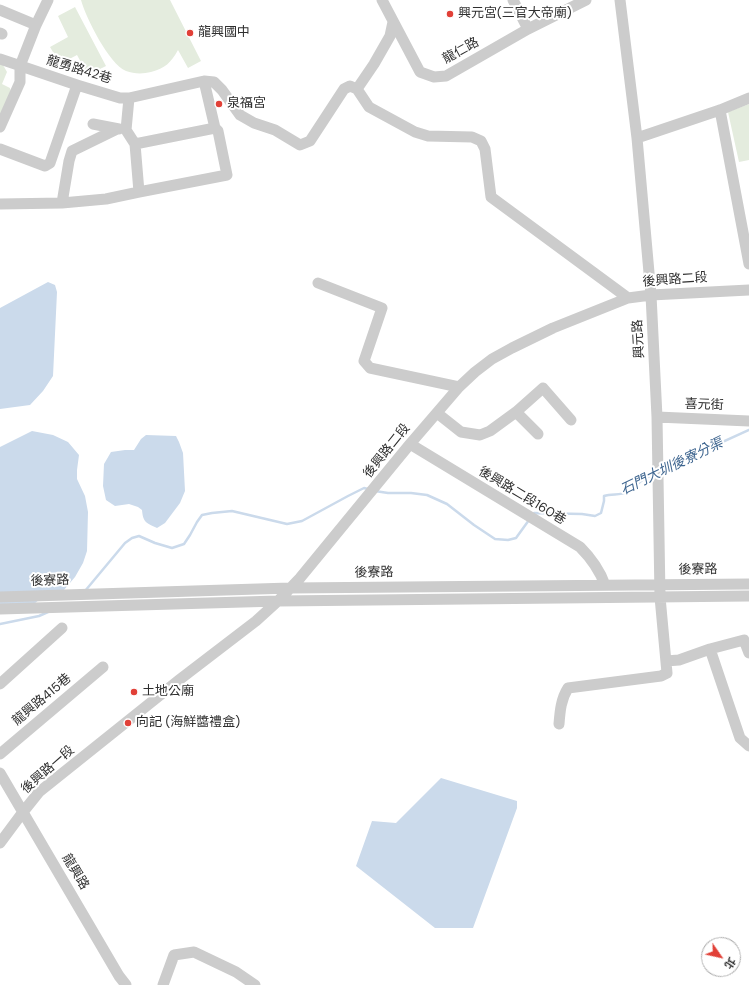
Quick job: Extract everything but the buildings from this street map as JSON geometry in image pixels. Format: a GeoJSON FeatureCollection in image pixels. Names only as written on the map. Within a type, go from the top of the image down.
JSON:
{"type":"FeatureCollection","features":[{"type":"Feature","properties":{"kind":"street"},"geometry":{"type":"LineString","coordinates":[[0,127],[20,82],[20,66],[36,25],[48,0]]}},
{"type":"Feature","properties":{"kind":"street","name":"龍仁路"},"geometry":{"type":"LineString","coordinates":[[382,0],[420,72],[434,77],[446,76],[528,29],[586,0]]}},
{"type":"Feature","properties":{"kind":"street"},"geometry":{"type":"LineString","coordinates":[[513,0],[528,29]]}},
{"type":"Feature","properties":{"kind":"street","name":"興元路"},"geometry":{"type":"LineString","coordinates":[[559,724],[561,704],[564,694],[568,688],[661,676],[667,673],[660,597],[661,584],[657,417],[651,295],[637,138],[620,0]]}},
{"type":"Feature","properties":{"kind":"street"},"geometry":{"type":"LineString","coordinates":[[0,10],[36,25]]}},
{"type":"Feature","properties":{"kind":"street"},"geometry":{"type":"LineString","coordinates":[[357,89],[374,64],[390,36],[394,22]]}},
{"type":"Feature","properties":{"kind":"street","name":"龍勇路42巷"},"geometry":{"type":"LineString","coordinates":[[0,59],[77,85],[120,98],[129,98]]}},
{"type":"Feature","properties":{"kind":"street"},"geometry":{"type":"LineString","coordinates":[[0,204],[62,203],[106,200],[227,175],[218,131],[215,128],[204,81]]}},
{"type":"Feature","properties":{"kind":"street"},"geometry":{"type":"LineString","coordinates":[[122,129],[129,98],[204,81],[214,82],[222,90],[240,115],[254,123],[275,130],[300,145],[310,141],[344,89],[350,86],[357,89],[370,107],[415,132],[428,136],[472,137],[481,141],[485,149],[491,197],[628,298]]}},
{"type":"Feature","properties":{"kind":"street"},"geometry":{"type":"LineString","coordinates":[[0,149],[45,166],[50,163],[77,85]]}},
{"type":"Feature","properties":{"kind":"street"},"geometry":{"type":"LineString","coordinates":[[637,138],[720,110],[749,98]]}},
{"type":"Feature","properties":{"kind":"street"},"geometry":{"type":"LineString","coordinates":[[720,110],[749,264]]}},
{"type":"Feature","properties":{"kind":"street"},"geometry":{"type":"LineString","coordinates":[[93,124],[122,129],[135,144],[139,192]]}},
{"type":"Feature","properties":{"kind":"street"},"geometry":{"type":"LineString","coordinates":[[135,144],[215,128]]}},
{"type":"Feature","properties":{"kind":"street"},"geometry":{"type":"LineString","coordinates":[[62,203],[72,151],[122,129]]}},
{"type":"Feature","properties":{"kind":"street"},"geometry":{"type":"LineString","coordinates":[[318,284],[382,308],[364,361],[370,368],[459,387]]}},
{"type":"Feature","properties":{"kind":"street","name":"後興路二段"},"geometry":{"type":"LineString","coordinates":[[104,741],[256,621],[278,601],[300,578],[459,387],[492,359],[554,328],[628,298],[651,295],[749,290]]}},
{"type":"Feature","properties":{"kind":"street"},"geometry":{"type":"LineString","coordinates":[[437,413],[461,432],[480,435],[490,431],[516,412],[543,388],[571,420]]}},
{"type":"Feature","properties":{"kind":"street"},"geometry":{"type":"LineString","coordinates":[[516,412],[538,434]]}},
{"type":"Feature","properties":{"kind":"street","name":"喜元街"},"geometry":{"type":"LineString","coordinates":[[657,417],[749,421]]}},
{"type":"Feature","properties":{"kind":"street","name":"後興路二段160巷"},"geometry":{"type":"LineString","coordinates":[[410,444],[580,548],[588,555],[605,585]]}},
{"type":"Feature","properties":{"kind":"street","name":"後寮路"},"geometry":{"type":"LineString","coordinates":[[0,597],[290,588],[749,584]]}},
{"type":"Feature","properties":{"kind":"street","name":"後寮路"},"geometry":{"type":"LineString","coordinates":[[0,609],[278,601],[749,596]]}},
{"type":"Feature","properties":{"kind":"street"},"geometry":{"type":"LineString","coordinates":[[0,684],[62,628]]}},
{"type":"Feature","properties":{"kind":"street"},"geometry":{"type":"LineString","coordinates":[[666,662],[679,660],[710,649],[744,640],[749,653]]}},
{"type":"Feature","properties":{"kind":"street"},"geometry":{"type":"LineString","coordinates":[[710,649],[740,738],[749,746]]}},
{"type":"Feature","properties":{"kind":"street","name":"龍興路415巷"},"geometry":{"type":"LineString","coordinates":[[0,754],[103,667]]}},
{"type":"Feature","properties":{"kind":"street","name":"後興路一段"},"geometry":{"type":"LineString","coordinates":[[0,843],[39,792],[104,741]]}},
{"type":"Feature","properties":{"kind":"street","name":"龍興路"},"geometry":{"type":"LineString","coordinates":[[0,773],[119,976],[126,985]]}},
{"type":"Feature","properties":{"kind":"street"},"geometry":{"type":"LineString","coordinates":[[162,985],[174,955],[194,952],[236,972],[255,985]]}},
{"type":"Feature","properties":{"kind":"shaded area"},"geometry":{"type":"Polygon","coordinates":[[[81,0],[170,0],[201,61],[188,68],[178,50],[173,58],[164,67],[148,73],[132,73],[126,71],[119,67],[112,59],[99,40],[81,0]]]}},
{"type":"Feature","properties":{"kind":"shaded area"},"geometry":{"type":"Polygon","coordinates":[[[75,7],[106,66],[88,75],[77,55],[60,64],[50,47],[68,37],[58,16],[75,7]]]}},
{"type":"Feature","properties":{"kind":"shaded area"},"geometry":{"type":"Polygon","coordinates":[[[0,64],[3,65],[7,72],[2,84],[10,88],[11,92],[0,117],[0,64]]]}},
{"type":"Feature","properties":{"kind":"shaded area"},"geometry":{"type":"Polygon","coordinates":[[[749,104],[749,160],[739,162],[728,112],[749,104]]]}},
{"type":"Feature","properties":{"kind":"water"},"geometry":{"type":"Polygon","coordinates":[[[48,282],[55,285],[57,292],[53,376],[43,391],[30,405],[0,409],[0,308],[48,282]]]}},
{"type":"Feature","properties":{"kind":"water"},"geometry":{"type":"Polygon","coordinates":[[[32,431],[53,435],[68,442],[79,455],[77,479],[85,496],[88,512],[87,551],[83,563],[75,577],[64,590],[41,598],[26,611],[0,608],[0,447],[32,431]]]}},
{"type":"Feature","properties":{"kind":"water"},"geometry":{"type":"Polygon","coordinates":[[[146,435],[176,436],[183,453],[185,491],[180,503],[165,523],[157,528],[146,522],[143,517],[142,510],[138,507],[129,504],[115,506],[106,500],[103,486],[104,464],[111,452],[134,450],[141,439],[146,435]]]}},
{"type":"Feature","properties":{"kind":"water"},"geometry":{"type":"Polygon","coordinates":[[[441,778],[517,801],[517,808],[473,928],[435,928],[356,866],[372,821],[396,823],[441,778]]]}},
{"type":"Feature","properties":{"kind":"waterway","name":"石門大圳後寮分渠"},"geometry":{"type":"LineString","coordinates":[[661,473],[683,460],[749,430]]}},
{"type":"Feature","properties":{"kind":"waterway","name":"石門大圳後寮分渠"},"geometry":{"type":"LineString","coordinates":[[533,515],[534,513],[582,514],[595,516],[601,513],[604,496],[624,493],[631,490],[645,478],[654,475]]}},
{"type":"Feature","properties":{"kind":"waterway","name":"石門大圳後寮分渠"},"geometry":{"type":"LineString","coordinates":[[85,591],[125,543],[132,538],[139,536],[172,548],[184,544],[202,515],[232,511],[287,524],[302,521],[364,488],[368,489]]}},
{"type":"Feature","properties":{"kind":"waterway","name":"石門大圳後寮分渠"},"geometry":{"type":"LineString","coordinates":[[375,491],[427,495],[447,504],[495,539],[508,540],[516,538],[529,520]]}},
{"type":"Feature","properties":{"kind":"waterway","name":"石門大圳後寮分渠"},"geometry":{"type":"LineString","coordinates":[[0,624],[39,616],[48,612]]}},
{"type":"Feature","properties":{"kind":"place","name":"興元宮(三官大帝廟)"},"geometry":{"type":"Point","coordinates":[450,14]}},
{"type":"Feature","properties":{"kind":"place","name":"龍興國中"},"geometry":{"type":"Point","coordinates":[190,33]}},
{"type":"Feature","properties":{"kind":"place","name":"泉福宮"},"geometry":{"type":"Point","coordinates":[219,104]}},
{"type":"Feature","properties":{"kind":"place","name":"土地公廟"},"geometry":{"type":"Point","coordinates":[134,692]}},
{"type":"Feature","properties":{"kind":"place","name":"向記 (海鮮醬禮盒)"},"geometry":{"type":"Point","coordinates":[128,723]}}]}
